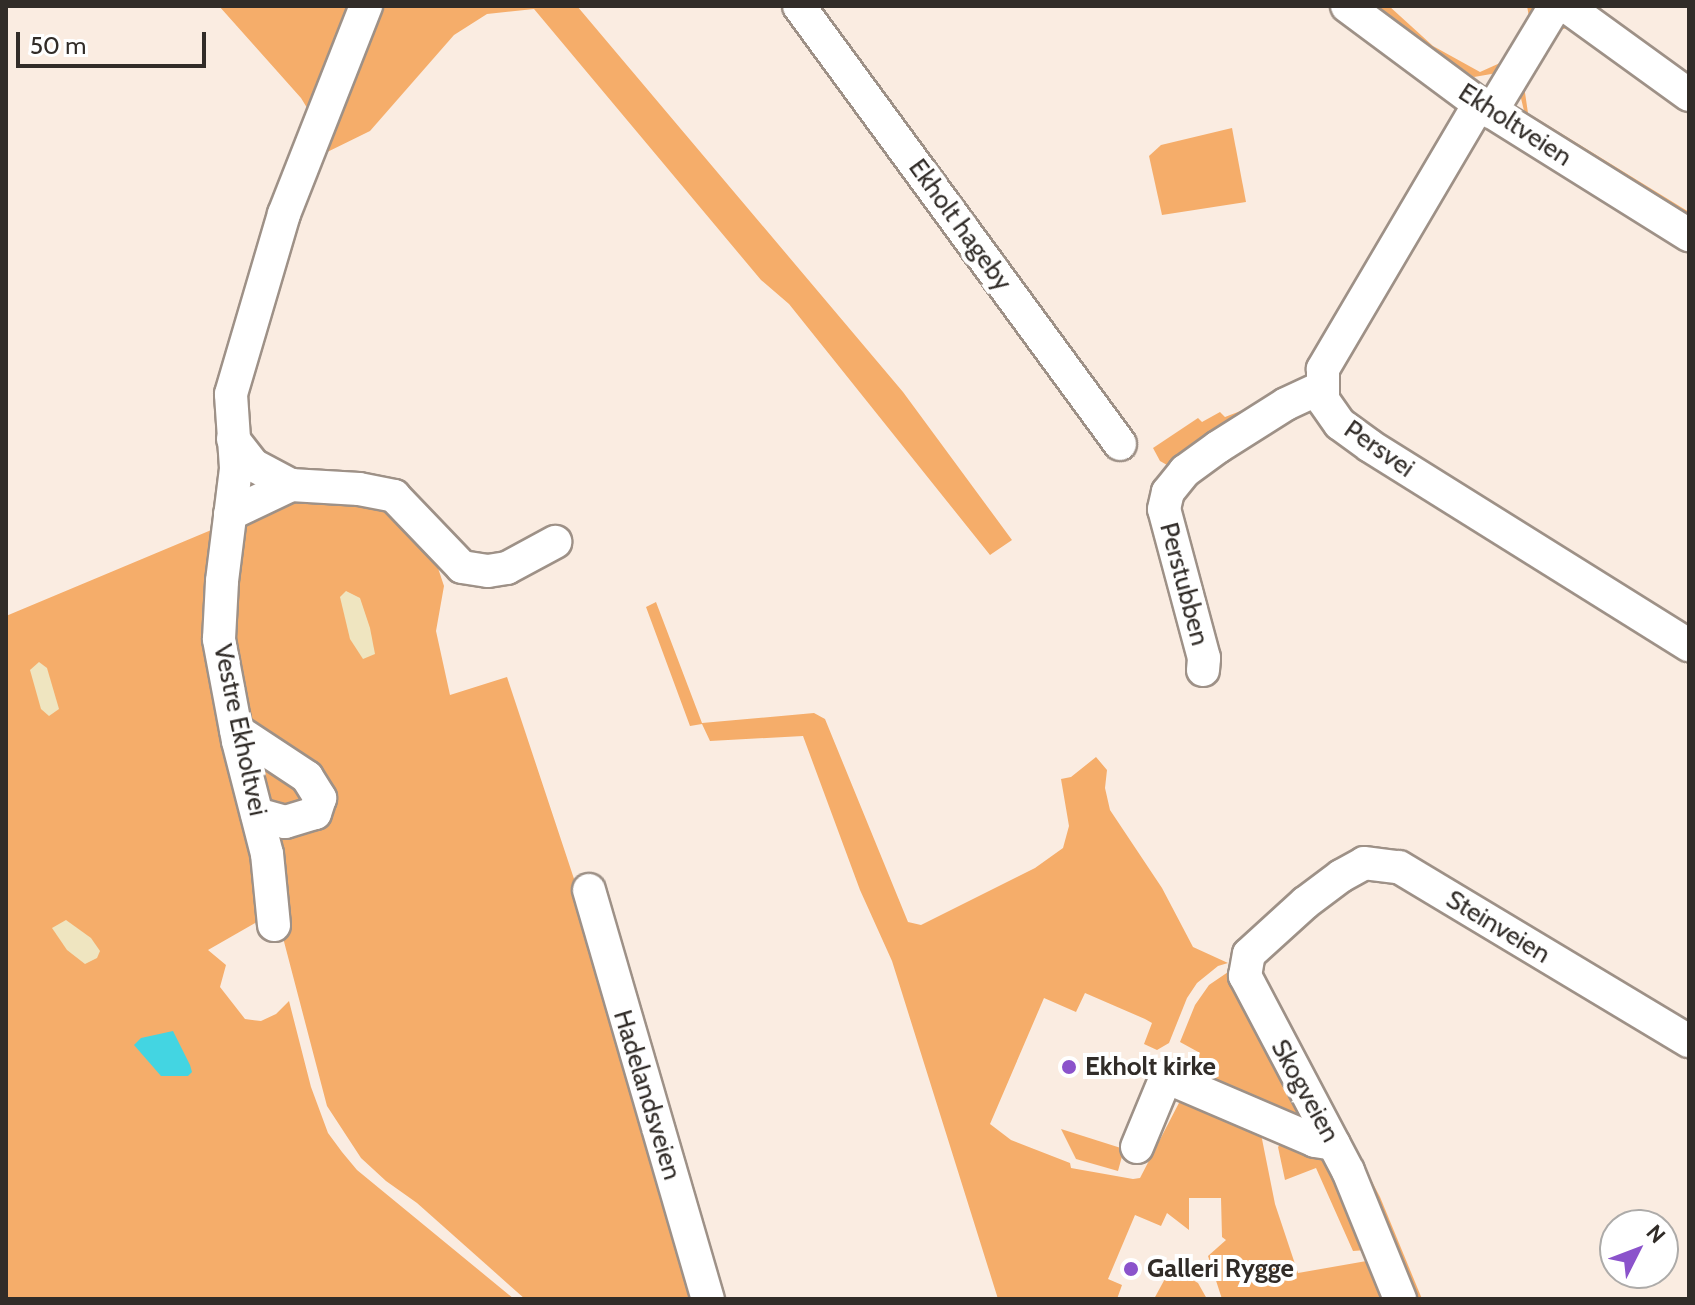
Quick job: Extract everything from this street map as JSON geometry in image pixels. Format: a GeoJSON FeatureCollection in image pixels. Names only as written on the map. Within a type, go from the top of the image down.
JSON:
{"type":"FeatureCollection","features":[{"type":"Feature","properties":{"kind":"street","name":"Vestre Ekholtvei"},"geometry":{"type":"LineString","coordinates":[[274,925],[267,854],[236,730],[219,639],[236,468],[231,394],[279,229],[366,6]]}},
{"type":"Feature","properties":{"kind":"street","name":"Ekholt hageby"},"geometry":{"type":"LineString","coordinates":[[799,6],[1120,444]]}},
{"type":"Feature","properties":{"kind":"street","name":"Ekholtveien"},"geometry":{"type":"LineString","coordinates":[[1347,6],[1485,108],[1689,235]]}},
{"type":"Feature","properties":{"kind":"street"},"geometry":{"type":"LineString","coordinates":[[1321,388],[1323,369],[1485,108],[1555,6]]}},
{"type":"Feature","properties":{"kind":"street"},"geometry":{"type":"LineString","coordinates":[[1566,6],[1689,95]]}},
{"type":"Feature","properties":{"kind":"street","name":"Persvei"},"geometry":{"type":"LineString","coordinates":[[1321,388],[1323,400],[1340,424],[1370,446],[1689,645]]}},
{"type":"Feature","properties":{"kind":"street","name":"Perstubben"},"geometry":{"type":"LineString","coordinates":[[1203,670],[1204,658],[1164,509],[1168,492],[1185,471],[1218,447],[1286,404],[1321,388]]}},
{"type":"Feature","properties":{"kind":"street"},"geometry":{"type":"LineString","coordinates":[[233,439],[253,465],[291,485],[359,489],[394,496],[462,567],[488,571],[507,568],[555,542]]}},
{"type":"Feature","properties":{"kind":"street"},"geometry":{"type":"LineString","coordinates":[[230,514],[291,485]]}},
{"type":"Feature","properties":{"kind":"street"},"geometry":{"type":"LineString","coordinates":[[236,730],[307,777],[320,798],[315,813],[285,822],[257,814]]}},
{"type":"Feature","properties":{"kind":"street","name":"Steinveien"},"geometry":{"type":"LineString","coordinates":[[1305,903],[1364,863],[1399,867],[1689,1041]]}},
{"type":"Feature","properties":{"kind":"street","name":"Hadelandsveien"},"geometry":{"type":"LineString","coordinates":[[589,890],[708,1299]]}},
{"type":"Feature","properties":{"kind":"street","name":"Skogveien"},"geometry":{"type":"LineString","coordinates":[[1305,903],[1249,954],[1245,976],[1372,1221],[1400,1299]]}},
{"type":"Feature","properties":{"kind":"street"},"geometry":{"type":"LineString","coordinates":[[1137,1147],[1166,1077],[1315,1141],[1334,1144]]}},
{"type":"Feature","properties":{"kind":"shaded area"},"geometry":{"type":"Polygon","coordinates":[[[219,6],[577,6],[903,392],[1012,540],[990,555],[789,304],[761,280],[534,9],[487,14],[454,35],[370,131],[313,159],[312,116],[301,98],[219,6]]]}},
{"type":"Feature","properties":{"kind":"shaded area"},"geometry":{"type":"Polygon","coordinates":[[[1370,6],[1389,6],[1433,46],[1480,72],[1500,63],[1529,17],[1527,6],[1540,6],[1497,73],[1474,77],[1370,6]]]}},
{"type":"Feature","properties":{"kind":"shaded area"},"geometry":{"type":"Polygon","coordinates":[[[1561,23],[1576,26],[1559,30],[1524,86],[1528,113],[1689,212],[1689,219],[1525,115],[1519,90],[1561,23]]]}},
{"type":"Feature","properties":{"kind":"shaded area"},"geometry":{"type":"Polygon","coordinates":[[[1232,128],[1246,202],[1162,215],[1149,156],[1161,145],[1232,128]]]}},
{"type":"Feature","properties":{"kind":"shaded area"},"geometry":{"type":"Polygon","coordinates":[[[1243,410],[1246,414],[1174,469],[1160,461],[1153,448],[1198,418],[1202,422],[1220,412],[1225,417],[1243,410]]]}},
{"type":"Feature","properties":{"kind":"shaded area"},"geometry":{"type":"Polygon","coordinates":[[[365,494],[430,544],[444,586],[436,631],[450,695],[507,677],[588,921],[700,1299],[525,1299],[417,1203],[386,1181],[361,1158],[327,1106],[276,911],[208,950],[226,965],[220,987],[245,1019],[261,1021],[276,1014],[289,1001],[311,1087],[328,1133],[342,1152],[357,1170],[514,1299],[6,1299],[6,616],[290,497],[365,494]]]}},
{"type":"Feature","properties":{"kind":"shaded area"},"geometry":{"type":"Polygon","coordinates":[[[656,602],[702,723],[814,713],[825,719],[908,922],[921,925],[1035,868],[1063,848],[1069,826],[1061,779],[1071,777],[1096,757],[1107,770],[1105,788],[1110,810],[1162,888],[1193,947],[1228,963],[1218,966],[1197,983],[1187,998],[1169,1043],[1157,1050],[1144,1044],[1152,1023],[1145,1019],[1085,993],[1076,1012],[1044,998],[990,1124],[1011,1140],[1070,1163],[1071,1168],[1133,1179],[1140,1178],[1181,1099],[1259,1124],[1275,1204],[1298,1273],[1378,1259],[1393,1299],[1222,1299],[1208,1256],[1226,1240],[1222,1237],[1221,1198],[1189,1198],[1189,1230],[1167,1213],[1161,1226],[1135,1215],[1108,1279],[1122,1285],[1117,1299],[998,1299],[892,961],[860,890],[803,736],[710,741],[702,724],[690,726],[646,607],[656,602]]]}},
{"type":"Feature","properties":{"kind":"shaded area"},"geometry":{"type":"Polygon","coordinates":[[[1231,970],[1319,1138],[1191,1073],[1200,1053],[1180,1042],[1195,1005],[1209,985],[1231,970]]]}},
{"type":"Feature","properties":{"kind":"shaded area"},"geometry":{"type":"Polygon","coordinates":[[[1256,971],[1310,1062],[1380,1197],[1422,1299],[1411,1299],[1256,971]]]}},
{"type":"Feature","properties":{"kind":"shaded area"},"geometry":{"type":"Polygon","coordinates":[[[1061,1129],[1124,1149],[1118,1171],[1076,1159],[1061,1129]]]}},
{"type":"Feature","properties":{"kind":"shaded area"},"geometry":{"type":"Polygon","coordinates":[[[1282,1142],[1325,1149],[1366,1250],[1353,1251],[1316,1168],[1285,1180],[1278,1147],[1282,1142]]]}},
{"type":"Feature","properties":{"kind":"shaded area"},"geometry":{"type":"Polygon","coordinates":[[[1179,1272],[1198,1283],[1207,1299],[1154,1299],[1167,1275],[1179,1272]]]}},
{"type":"Feature","properties":{"kind":"sand"},"geometry":{"type":"Polygon","coordinates":[[[346,591],[360,598],[370,628],[375,654],[363,659],[350,639],[340,597],[346,591]]]}},
{"type":"Feature","properties":{"kind":"sand"},"geometry":{"type":"Polygon","coordinates":[[[39,662],[47,668],[59,709],[49,716],[41,709],[30,670],[39,662]]]}},
{"type":"Feature","properties":{"kind":"sand"},"geometry":{"type":"Polygon","coordinates":[[[66,920],[91,938],[100,951],[97,958],[85,964],[67,950],[52,928],[66,920]]]}},
{"type":"Feature","properties":{"kind":"water"},"geometry":{"type":"Polygon","coordinates":[[[173,1031],[190,1065],[192,1072],[188,1076],[161,1076],[134,1045],[141,1038],[173,1031]]]}},
{"type":"Feature","properties":{"kind":"place","name":"Ekholt kirke"},"geometry":{"type":"Point","coordinates":[1069,1067]}},
{"type":"Feature","properties":{"kind":"place","name":"Galleri Rygge"},"geometry":{"type":"Point","coordinates":[1131,1269]}}]}
